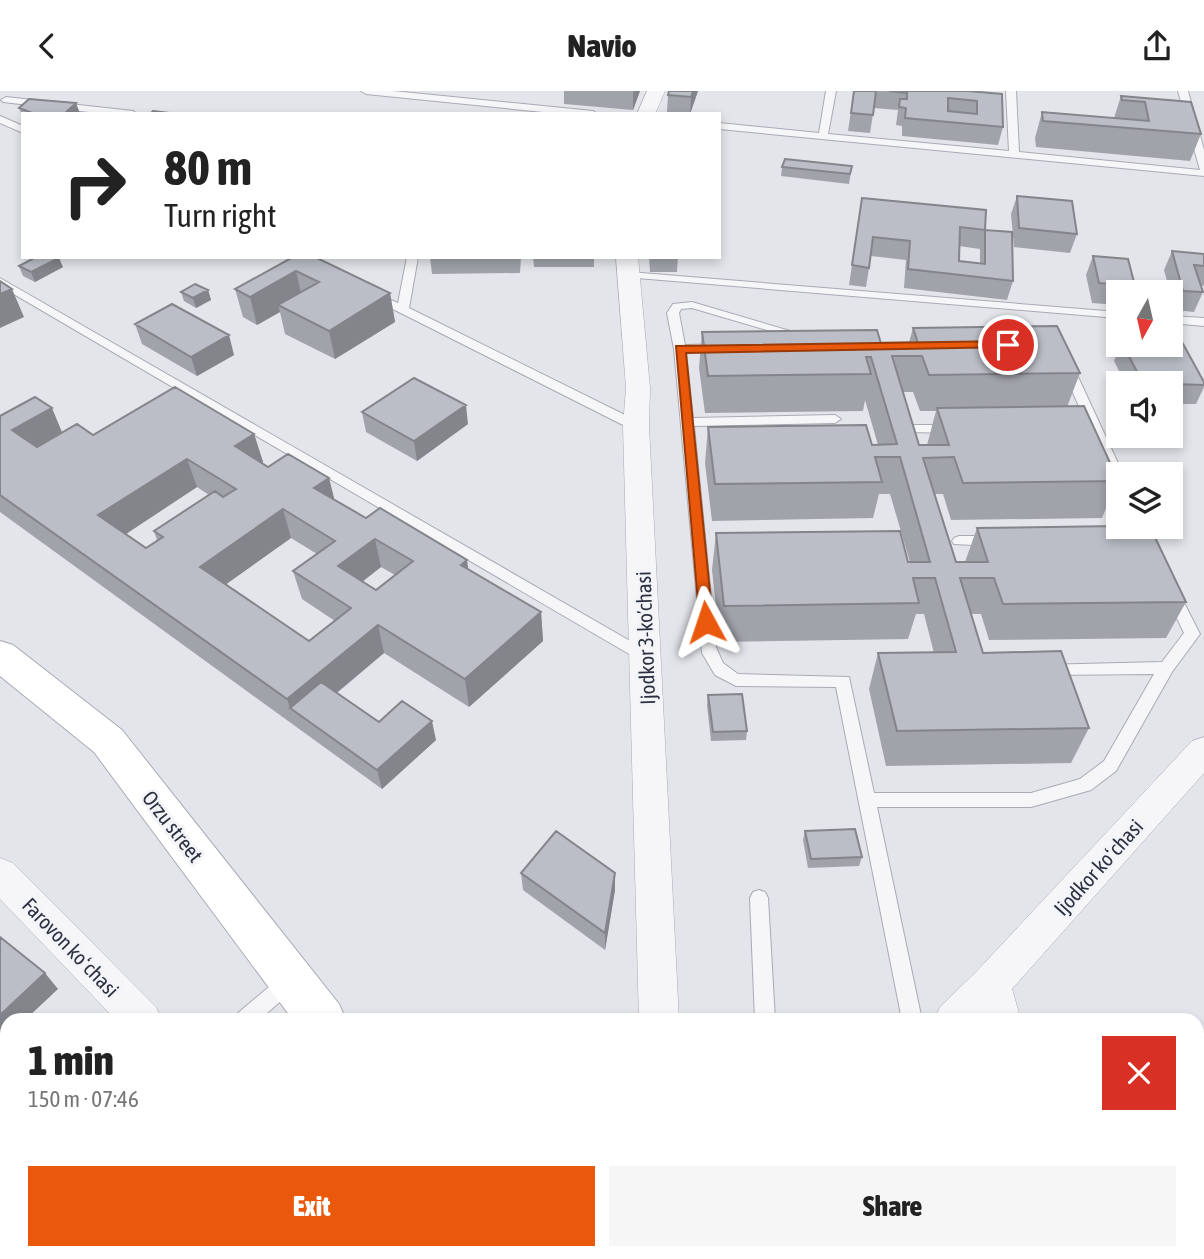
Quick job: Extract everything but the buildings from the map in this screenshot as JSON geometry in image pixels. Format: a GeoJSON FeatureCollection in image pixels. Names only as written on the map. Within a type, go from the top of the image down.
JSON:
{"type":"FeatureCollection","features":[{"type":"Feature","properties":{"kind":"main road","name":"Orzu street"},"geometry":{"type":"LineString","coordinates":[[0,655],[108,741],[317,1013]]}},
{"type":"Feature","properties":{"kind":"street"},"geometry":{"type":"LineString","coordinates":[[647,112],[656,91]]}},
{"type":"Feature","properties":{"kind":"street","name":"Ijodkor 3-koʼchasi"},"geometry":{"type":"LineString","coordinates":[[628,266],[638,387],[636,426],[659,1013]]}},
{"type":"Feature","properties":{"kind":"street","name":"Ijodkor koʻchasi"},"geometry":{"type":"LineString","coordinates":[[970,1013],[996,1002],[1204,750]]}},
{"type":"Feature","properties":{"kind":"street","name":"Farovon koʻchasi"},"geometry":{"type":"LineString","coordinates":[[0,874],[135,1013]]}},
{"type":"Feature","properties":{"kind":"lane"},"geometry":{"type":"LineString","coordinates":[[3,101],[23,91]]}},
{"type":"Feature","properties":{"kind":"lane"},"geometry":{"type":"LineString","coordinates":[[366,91],[574,112]]}},
{"type":"Feature","properties":{"kind":"lane"},"geometry":{"type":"LineString","coordinates":[[462,112],[476,91]]}},
{"type":"Feature","properties":{"kind":"lane"},"geometry":{"type":"LineString","coordinates":[[824,137],[831,91]]}},
{"type":"Feature","properties":{"kind":"lane"},"geometry":{"type":"LineString","coordinates":[[1011,91],[1014,155]]}},
{"type":"Feature","properties":{"kind":"lane"},"geometry":{"type":"LineString","coordinates":[[721,126],[1204,171],[1183,91]]}},
{"type":"Feature","properties":{"kind":"lane"},"geometry":{"type":"LineString","coordinates":[[3,101],[113,112]]}},
{"type":"Feature","properties":{"kind":"lane"},"geometry":{"type":"LineString","coordinates":[[0,119],[21,129]]}},
{"type":"Feature","properties":{"kind":"lane"},"geometry":{"type":"LineString","coordinates":[[403,309],[413,259]]}},
{"type":"Feature","properties":{"kind":"lane"},"geometry":{"type":"LineString","coordinates":[[628,266],[1106,314]]}},
{"type":"Feature","properties":{"kind":"lane"},"geometry":{"type":"LineString","coordinates":[[0,281],[646,657]]}},
{"type":"Feature","properties":{"kind":"lane"},"geometry":{"type":"LineString","coordinates":[[366,292],[636,426]]}},
{"type":"Feature","properties":{"kind":"lane"},"geometry":{"type":"LineString","coordinates":[[787,348],[815,344],[692,305],[677,306],[673,313],[705,544],[708,647],[713,663],[723,675],[736,680],[843,681],[911,1013]]}},
{"type":"Feature","properties":{"kind":"lane"},"geometry":{"type":"LineString","coordinates":[[1183,321],[1204,322]]}},
{"type":"Feature","properties":{"kind":"lane"},"geometry":{"type":"LineString","coordinates":[[855,347],[938,346]]}},
{"type":"Feature","properties":{"kind":"lane"},"geometry":{"type":"LineString","coordinates":[[680,349],[734,348]]}},
{"type":"Feature","properties":{"kind":"lane"},"geometry":{"type":"LineString","coordinates":[[1057,350],[1064,359],[1087,427],[1108,462]]}},
{"type":"Feature","properties":{"kind":"lane"},"geometry":{"type":"LineString","coordinates":[[687,422],[835,419]]}},
{"type":"Feature","properties":{"kind":"lane"},"geometry":{"type":"LineString","coordinates":[[914,429],[969,429]]}},
{"type":"Feature","properties":{"kind":"lane"},"geometry":{"type":"LineString","coordinates":[[959,541],[1013,541]]}},
{"type":"Feature","properties":{"kind":"lane"},"geometry":{"type":"LineString","coordinates":[[866,800],[1031,800],[1085,785],[1110,766],[1166,668],[1192,634],[1164,576]]}},
{"type":"Feature","properties":{"kind":"lane"},"geometry":{"type":"LineString","coordinates":[[1034,670],[1166,668]]}},
{"type":"Feature","properties":{"kind":"lane"},"geometry":{"type":"LineString","coordinates":[[759,898],[765,1013]]}},
{"type":"Feature","properties":{"kind":"lane"},"geometry":{"type":"LineString","coordinates":[[253,1013],[292,979]]}},
{"type":"Feature","properties":{"kind":"route"},"geometry":{"type":"LineString","coordinates":[[706,622],[680,349],[1008,345]]}}]}
